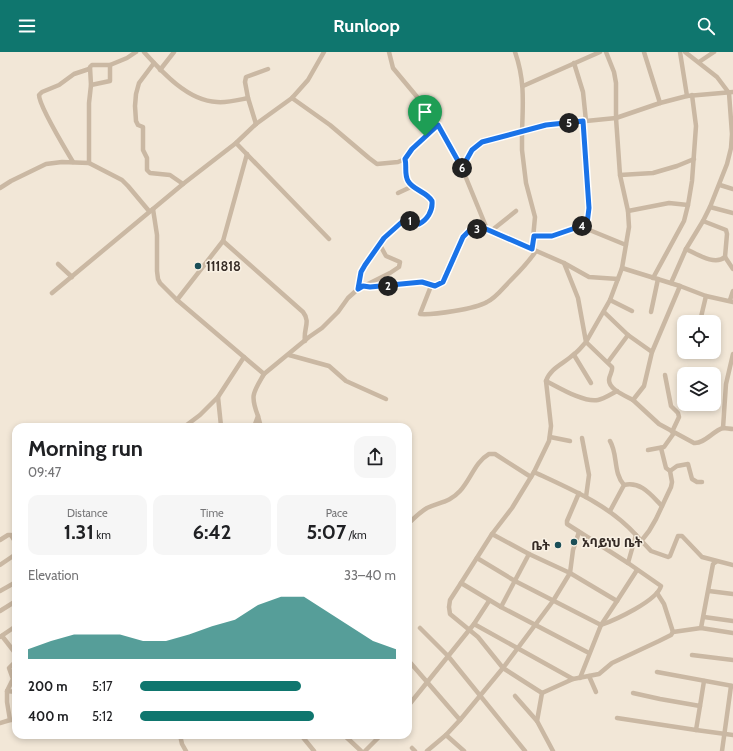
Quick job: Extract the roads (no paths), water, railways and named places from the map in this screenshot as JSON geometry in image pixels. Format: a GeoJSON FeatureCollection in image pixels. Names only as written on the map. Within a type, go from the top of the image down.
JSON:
{"type":"FeatureCollection","features":[{"type":"Feature","properties":{"kind":"street"},"geometry":{"type":"LineString","coordinates":[[73,162],[47,115],[39,99],[39,95],[42,92],[59,85],[74,74],[89,69],[92,65],[110,65],[122,61],[136,52]]}},
{"type":"Feature","properties":{"kind":"street"},"geometry":{"type":"LineString","coordinates":[[144,52],[160,70],[187,92],[202,99],[219,103],[248,98]]}},
{"type":"Feature","properties":{"kind":"street"},"geometry":{"type":"LineString","coordinates":[[160,70],[174,52]]}},
{"type":"Feature","properties":{"kind":"street"},"geometry":{"type":"LineString","coordinates":[[52,293],[151,210],[236,143],[256,124],[292,98],[308,80],[324,52]]}},
{"type":"Feature","properties":{"kind":"street"},"geometry":{"type":"LineString","coordinates":[[389,52],[393,68],[420,99],[438,125],[462,168],[489,230]]}},
{"type":"Feature","properties":{"kind":"street"},"geometry":{"type":"LineString","coordinates":[[431,286],[420,314],[440,313],[476,306],[488,302],[498,294],[528,263],[534,250],[535,217],[526,183],[522,150],[523,86],[520,66],[515,52]]}},
{"type":"Feature","properties":{"kind":"street"},"geometry":{"type":"LineString","coordinates":[[523,86],[600,52]]}},
{"type":"Feature","properties":{"kind":"street"},"geometry":{"type":"LineString","coordinates":[[542,693],[503,668],[478,637],[450,614],[449,610],[450,600],[492,534],[512,508],[534,472],[550,437],[551,426],[546,381],[550,373],[553,369],[574,355],[586,342],[610,300],[622,268],[629,227],[628,211],[620,175],[616,118],[616,83],[614,72],[606,52]]}},
{"type":"Feature","properties":{"kind":"street"},"geometry":{"type":"LineString","coordinates":[[644,52],[660,103]]}},
{"type":"Feature","properties":{"kind":"street"},"geometry":{"type":"LineString","coordinates":[[651,312],[656,278],[684,221],[692,181],[696,126],[680,52]]}},
{"type":"Feature","properties":{"kind":"street"},"geometry":{"type":"LineString","coordinates":[[671,283],[686,249],[703,222],[720,185],[731,148],[732,134],[731,93],[717,77],[685,52]]}},
{"type":"Feature","properties":{"kind":"street"},"geometry":{"type":"LineString","coordinates":[[699,62],[714,52]]}},
{"type":"Feature","properties":{"kind":"street"},"geometry":{"type":"LineString","coordinates":[[154,63],[139,84],[135,106],[136,121],[138,125],[143,127],[143,150],[147,158],[147,170],[150,173],[170,175],[183,184]]}},
{"type":"Feature","properties":{"kind":"street"},"geometry":{"type":"LineString","coordinates":[[574,63],[583,92],[589,208],[587,229],[626,245]]}},
{"type":"Feature","properties":{"kind":"street"},"geometry":{"type":"LineString","coordinates":[[91,85],[110,81],[110,65]]}},
{"type":"Feature","properties":{"kind":"street"},"geometry":{"type":"LineString","coordinates":[[89,69],[91,85],[89,103],[89,164]]}},
{"type":"Feature","properties":{"kind":"street"},"geometry":{"type":"LineString","coordinates":[[256,124],[248,98],[245,82],[246,77],[268,69]]}},
{"type":"Feature","properties":{"kind":"street"},"geometry":{"type":"LineString","coordinates":[[462,168],[472,150],[482,142],[546,125],[616,118],[660,103],[689,96],[731,93]]}},
{"type":"Feature","properties":{"kind":"street"},"geometry":{"type":"LineString","coordinates":[[292,98],[330,125],[377,164],[398,162],[405,159],[412,149],[438,125]]}},
{"type":"Feature","properties":{"kind":"street"},"geometry":{"type":"LineString","coordinates":[[236,143],[329,239]]}},
{"type":"Feature","properties":{"kind":"street"},"geometry":{"type":"LineString","coordinates":[[176,300],[223,241],[247,154]]}},
{"type":"Feature","properties":{"kind":"street"},"geometry":{"type":"LineString","coordinates":[[358,289],[362,270],[384,238],[403,221],[406,220],[419,224],[426,219],[433,205],[430,198],[413,186],[407,178],[405,159]]}},
{"type":"Feature","properties":{"kind":"street"},"geometry":{"type":"LineString","coordinates":[[620,175],[653,173],[694,159]]}},
{"type":"Feature","properties":{"kind":"street"},"geometry":{"type":"LineString","coordinates":[[0,188],[46,164],[62,162],[89,164],[122,180],[151,210],[157,235],[157,271],[160,283],[176,300],[264,374]]}},
{"type":"Feature","properties":{"kind":"street"},"geometry":{"type":"LineString","coordinates":[[0,181],[4,185]]}},
{"type":"Feature","properties":{"kind":"street"},"geometry":{"type":"LineString","coordinates":[[720,185],[733,189]]}},
{"type":"Feature","properties":{"kind":"street"},"geometry":{"type":"LineString","coordinates":[[398,193],[413,186]]}},
{"type":"Feature","properties":{"kind":"street"},"geometry":{"type":"LineString","coordinates":[[628,211],[669,203],[688,205]]}},
{"type":"Feature","properties":{"kind":"street"},"geometry":{"type":"LineString","coordinates":[[710,207],[733,214]]}},
{"type":"Feature","properties":{"kind":"street"},"geometry":{"type":"LineString","coordinates":[[489,230],[516,211]]}},
{"type":"Feature","properties":{"kind":"street"},"geometry":{"type":"LineString","coordinates":[[703,222],[726,230],[726,257],[733,269]]}},
{"type":"Feature","properties":{"kind":"street"},"geometry":{"type":"LineString","coordinates":[[534,236],[552,236],[587,224]]}},
{"type":"Feature","properties":{"kind":"street"},"geometry":{"type":"LineString","coordinates":[[363,286],[370,287],[422,282],[431,286],[438,285],[443,282],[465,234],[472,230],[489,230],[564,263],[589,277],[618,280]]}},
{"type":"Feature","properties":{"kind":"street"},"geometry":{"type":"LineString","coordinates":[[223,241],[303,312],[307,317],[304,336],[305,341]]}},
{"type":"Feature","properties":{"kind":"street"},"geometry":{"type":"LineString","coordinates":[[260,423],[253,398],[264,374],[322,328],[338,312],[348,298],[358,289],[390,273],[400,265],[399,261],[386,256],[380,245]]}},
{"type":"Feature","properties":{"kind":"street"},"geometry":{"type":"LineString","coordinates":[[686,249],[710,260],[720,260],[726,257]]}},
{"type":"Feature","properties":{"kind":"street"},"geometry":{"type":"LineString","coordinates":[[564,263],[578,298],[586,342],[608,362],[612,369],[610,384],[617,391],[633,400],[659,424],[697,443],[723,428],[733,429]]}},
{"type":"Feature","properties":{"kind":"street"},"geometry":{"type":"LineString","coordinates":[[58,264],[72,277]]}},
{"type":"Feature","properties":{"kind":"street"},"geometry":{"type":"LineString","coordinates":[[622,268],[656,278],[706,296],[732,301],[733,291]]}},
{"type":"Feature","properties":{"kind":"street"},"geometry":{"type":"LineString","coordinates":[[633,400],[644,386],[652,352],[680,286]]}},
{"type":"Feature","properties":{"kind":"street"},"geometry":{"type":"LineString","coordinates":[[701,315],[706,296]]}},
{"type":"Feature","properties":{"kind":"street"},"geometry":{"type":"LineString","coordinates":[[610,300],[632,311]]}},
{"type":"Feature","properties":{"kind":"street"},"geometry":{"type":"LineString","coordinates":[[604,312],[628,335],[652,352]]}},
{"type":"Feature","properties":{"kind":"street"},"geometry":{"type":"LineString","coordinates":[[608,362],[628,335]]}},
{"type":"Feature","properties":{"kind":"street"},"geometry":{"type":"LineString","coordinates":[[723,428],[726,384],[733,354]]}},
{"type":"Feature","properties":{"kind":"street"},"geometry":{"type":"LineString","coordinates":[[289,355],[329,366],[346,381],[386,399]]}},
{"type":"Feature","properties":{"kind":"street"},"geometry":{"type":"LineString","coordinates":[[574,355],[591,383]]}},
{"type":"Feature","properties":{"kind":"street"},"geometry":{"type":"LineString","coordinates":[[189,423],[200,415],[218,397],[244,357]]}},
{"type":"Feature","properties":{"kind":"street"},"geometry":{"type":"LineString","coordinates":[[648,450],[661,448],[667,444],[679,417],[678,413],[671,406],[665,375]]}},
{"type":"Feature","properties":{"kind":"street"},"geometry":{"type":"LineString","coordinates":[[546,381],[582,398],[592,400],[599,400],[617,391]]}},
{"type":"Feature","properties":{"kind":"street"},"geometry":{"type":"LineString","coordinates":[[218,397],[221,423]]}},
{"type":"Feature","properties":{"kind":"street"},"geometry":{"type":"LineString","coordinates":[[255,423],[258,416]]}},
{"type":"Feature","properties":{"kind":"street"},"geometry":{"type":"LineString","coordinates":[[550,437],[570,441]]}},
{"type":"Feature","properties":{"kind":"street"},"geometry":{"type":"LineString","coordinates":[[582,438],[589,475],[586,497]]}},
{"type":"Feature","properties":{"kind":"street"},"geometry":{"type":"LineString","coordinates":[[610,441],[614,451],[618,477],[624,484],[632,484],[641,487],[662,506]]}},
{"type":"Feature","properties":{"kind":"street"},"geometry":{"type":"LineString","coordinates":[[642,540],[649,531],[672,485],[670,471],[666,468],[661,448]]}},
{"type":"Feature","properties":{"kind":"street"},"geometry":{"type":"LineString","coordinates":[[412,520],[428,508],[444,503],[453,498],[465,485],[481,460],[489,454],[495,454],[530,477]]}},
{"type":"Feature","properties":{"kind":"street"},"geometry":{"type":"LineString","coordinates":[[670,471],[678,466],[688,464],[692,479],[697,482],[702,482]]}},
{"type":"Feature","properties":{"kind":"street"},"geometry":{"type":"LineString","coordinates":[[534,472],[579,493],[610,511],[625,522],[651,551],[670,556],[678,536],[682,536],[702,557],[716,562],[733,565]]}},
{"type":"Feature","properties":{"kind":"street"},"geometry":{"type":"LineString","coordinates":[[610,511],[624,484]]}},
{"type":"Feature","properties":{"kind":"street"},"geometry":{"type":"LineString","coordinates":[[477,558],[515,581],[601,625],[630,612],[657,593],[661,588],[660,585],[566,523],[579,493]]}},
{"type":"Feature","properties":{"kind":"street"},"geometry":{"type":"LineString","coordinates":[[427,751],[446,735],[460,720],[503,668],[534,624],[553,601],[570,573],[573,550],[579,532]]}},
{"type":"Feature","properties":{"kind":"street"},"geometry":{"type":"LineString","coordinates":[[492,534],[529,554],[570,573],[617,601]]}},
{"type":"Feature","properties":{"kind":"street"},"geometry":{"type":"LineString","coordinates":[[0,540],[8,535],[12,537]]}},
{"type":"Feature","properties":{"kind":"street"},"geometry":{"type":"LineString","coordinates":[[628,563],[636,535]]}},
{"type":"Feature","properties":{"kind":"street"},"geometry":{"type":"LineString","coordinates":[[501,607],[529,554]]}},
{"type":"Feature","properties":{"kind":"street"},"geometry":{"type":"LineString","coordinates":[[0,565],[12,557]]}},
{"type":"Feature","properties":{"kind":"street"},"geometry":{"type":"LineString","coordinates":[[701,628],[713,564],[716,562]]}},
{"type":"Feature","properties":{"kind":"street"},"geometry":{"type":"LineString","coordinates":[[580,678],[601,625],[637,570]]}},
{"type":"Feature","properties":{"kind":"street"},"geometry":{"type":"LineString","coordinates":[[461,583],[501,607],[589,653]]}},
{"type":"Feature","properties":{"kind":"street"},"geometry":{"type":"LineString","coordinates":[[0,591],[12,584]]}},
{"type":"Feature","properties":{"kind":"street"},"geometry":{"type":"LineString","coordinates":[[709,590],[733,594]]}},
{"type":"Feature","properties":{"kind":"street"},"geometry":{"type":"LineString","coordinates":[[657,593],[664,604],[673,632]]}},
{"type":"Feature","properties":{"kind":"street"},"geometry":{"type":"LineString","coordinates":[[412,699],[474,624],[489,600]]}},
{"type":"Feature","properties":{"kind":"street"},"geometry":{"type":"LineString","coordinates":[[0,611],[12,604]]}},
{"type":"Feature","properties":{"kind":"street"},"geometry":{"type":"LineString","coordinates":[[704,617],[733,621]]}},
{"type":"Feature","properties":{"kind":"street"},"geometry":{"type":"LineString","coordinates":[[474,624],[573,679]]}},
{"type":"Feature","properties":{"kind":"street"},"geometry":{"type":"LineString","coordinates":[[420,628],[448,656],[525,751]]}},
{"type":"Feature","properties":{"kind":"street"},"geometry":{"type":"LineString","coordinates":[[542,693],[573,679],[599,674],[612,663],[671,635],[673,632],[701,628],[733,633]]}},
{"type":"Feature","properties":{"kind":"street"},"geometry":{"type":"LineString","coordinates":[[12,629],[1,636],[12,649]]}},
{"type":"Feature","properties":{"kind":"street"},"geometry":{"type":"LineString","coordinates":[[692,654],[733,660]]}},
{"type":"Feature","properties":{"kind":"street"},"geometry":{"type":"LineString","coordinates":[[412,664],[460,720]]}},
{"type":"Feature","properties":{"kind":"street"},"geometry":{"type":"LineString","coordinates":[[12,665],[9,668],[12,676]]}},
{"type":"Feature","properties":{"kind":"street"},"geometry":{"type":"LineString","coordinates":[[657,672],[732,686],[722,751]]}},
{"type":"Feature","properties":{"kind":"street"},"geometry":{"type":"LineString","coordinates":[[589,676],[596,692]]}},
{"type":"Feature","properties":{"kind":"street"},"geometry":{"type":"LineString","coordinates":[[12,681],[7,691],[7,702],[12,717]]}},
{"type":"Feature","properties":{"kind":"street"},"geometry":{"type":"LineString","coordinates":[[696,730],[704,681]]}},
{"type":"Feature","properties":{"kind":"street"},"geometry":{"type":"LineString","coordinates":[[7,691],[12,692]]}},
{"type":"Feature","properties":{"kind":"street"},"geometry":{"type":"LineString","coordinates":[[633,692],[660,699],[700,706]]}},
{"type":"Feature","properties":{"kind":"street"},"geometry":{"type":"LineString","coordinates":[[537,721],[542,693]]}},
{"type":"Feature","properties":{"kind":"street"},"geometry":{"type":"LineString","coordinates":[[515,696],[537,721],[553,751]]}},
{"type":"Feature","properties":{"kind":"street"},"geometry":{"type":"LineString","coordinates":[[616,718],[733,735]]}},
{"type":"Feature","properties":{"kind":"street"},"geometry":{"type":"LineString","coordinates":[[0,723],[12,720]]}},
{"type":"Feature","properties":{"kind":"street"},"geometry":{"type":"LineString","coordinates":[[446,735],[464,751]]}},
{"type":"Feature","properties":{"kind":"street"},"geometry":{"type":"LineString","coordinates":[[181,739],[186,751]]}},
{"type":"Feature","properties":{"kind":"street"},"geometry":{"type":"LineString","coordinates":[[304,739],[314,751]]}},
{"type":"Feature","properties":{"kind":"street"},"geometry":{"type":"LineString","coordinates":[[348,739],[361,751]]}},
{"type":"Feature","properties":{"kind":"street"},"geometry":{"type":"LineString","coordinates":[[365,751],[376,739]]}},
{"type":"Feature","properties":{"kind":"place","name":"111818"},"geometry":{"type":"Point","coordinates":[198,266]}},
{"type":"Feature","properties":{"kind":"place","name":"አባይነህ ቤት"},"geometry":{"type":"Point","coordinates":[574,542]}},
{"type":"Feature","properties":{"kind":"place","name":"ቤት"},"geometry":{"type":"Point","coordinates":[558,545]}}]}
